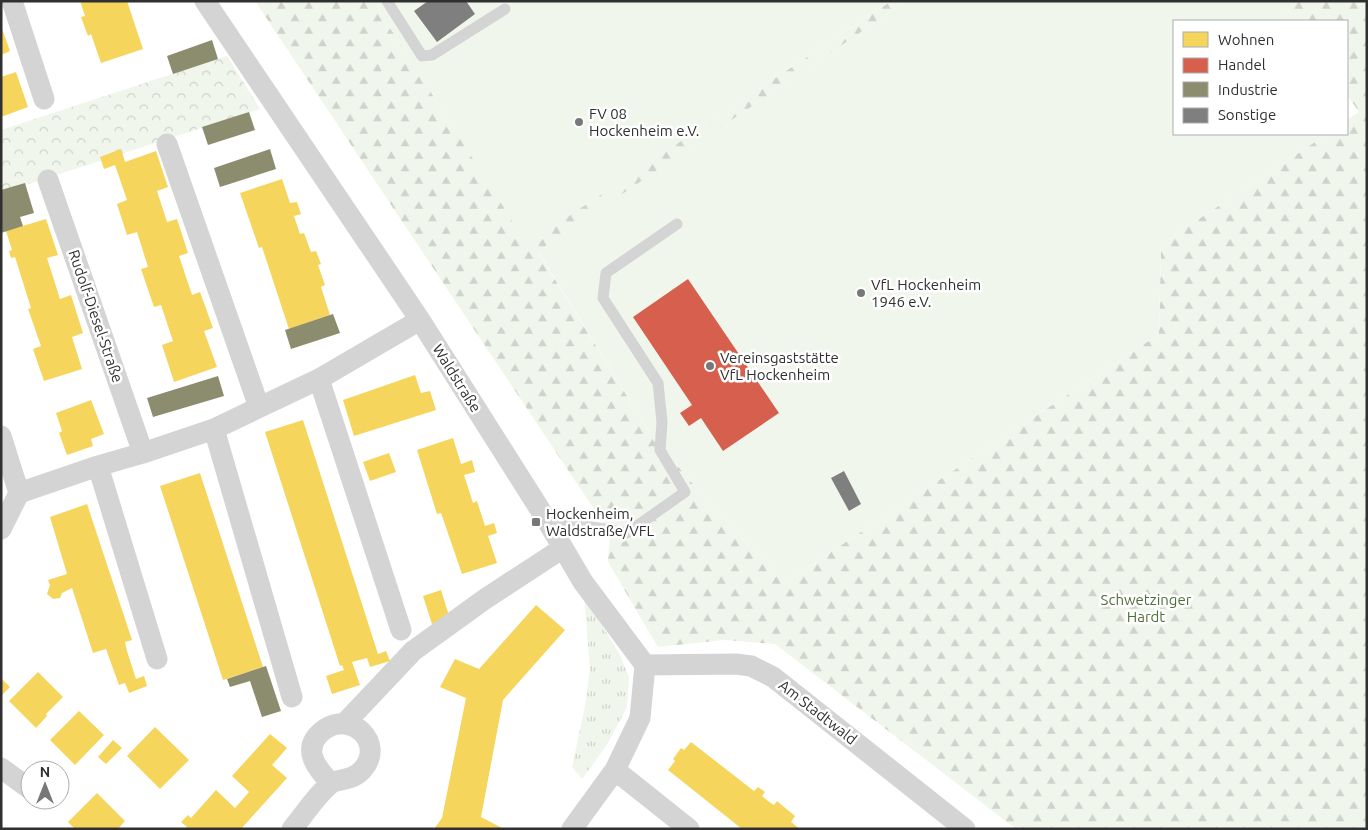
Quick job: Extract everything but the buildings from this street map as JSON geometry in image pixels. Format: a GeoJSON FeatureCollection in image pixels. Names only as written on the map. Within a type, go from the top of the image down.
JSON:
{"type":"FeatureCollection","features":[{"type":"Feature","properties":{"kind":"street"},"geometry":{"type":"LineString","coordinates":[[12,1],[44,100]]}},
{"type":"Feature","properties":{"kind":"street","name":"Waldstraße"},"geometry":{"type":"LineString","coordinates":[[205,1],[420,320],[546,519],[583,582],[645,665]]}},
{"type":"Feature","properties":{"kind":"street"},"geometry":{"type":"LineString","coordinates":[[167,144],[259,407]]}},
{"type":"Feature","properties":{"kind":"street","name":"Rudolf-Diesel-Straße"},"geometry":{"type":"LineString","coordinates":[[48,180],[143,453]]}},
{"type":"Feature","properties":{"kind":"street"},"geometry":{"type":"LineString","coordinates":[[19,493],[214,429],[319,379],[420,320]]}},
{"type":"Feature","properties":{"kind":"street"},"geometry":{"type":"LineString","coordinates":[[319,379],[401,630]]}},
{"type":"Feature","properties":{"kind":"street"},"geometry":{"type":"LineString","coordinates":[[214,429],[292,697]]}},
{"type":"Feature","properties":{"kind":"street"},"geometry":{"type":"LineString","coordinates":[[1,436],[19,493],[1,529]]}},
{"type":"Feature","properties":{"kind":"street"},"geometry":{"type":"LineString","coordinates":[[98,466],[158,660]]}},
{"type":"Feature","properties":{"kind":"street"},"geometry":{"type":"LineString","coordinates":[[331,783],[318,770],[312,757],[314,740],[326,728],[345,723],[413,651],[486,599],[563,548]]}},
{"type":"Feature","properties":{"kind":"street","name":"Am Stadtwald"},"geometry":{"type":"LineString","coordinates":[[645,665],[736,664],[751,666],[774,677],[965,829]]}},
{"type":"Feature","properties":{"kind":"street"},"geometry":{"type":"LineString","coordinates":[[572,829],[615,770],[640,718],[645,665]]}},
{"type":"Feature","properties":{"kind":"street"},"geometry":{"type":"LineString","coordinates":[[292,829],[331,783],[351,779],[364,768],[370,754],[368,739],[359,728],[345,723]]}},
{"type":"Feature","properties":{"kind":"street"},"geometry":{"type":"LineString","coordinates":[[1,768],[20,782]]}},
{"type":"Feature","properties":{"kind":"street"},"geometry":{"type":"LineString","coordinates":[[615,770],[689,829]]}},
{"type":"Feature","properties":{"kind":"lane"},"geometry":{"type":"LineString","coordinates":[[387,1],[422,56],[432,55],[505,10]]}},
{"type":"Feature","properties":{"kind":"lane"},"geometry":{"type":"LineString","coordinates":[[546,519],[627,533],[685,492],[660,450],[662,422],[658,383],[603,298],[606,273],[677,224]]}},
{"type":"Feature","properties":{"kind":"green space","name":"Schwetzinger Hardt"},"geometry":{"type":"Polygon","coordinates":[[[255,1],[373,1],[527,243],[891,1],[907,1],[538,252],[651,435],[714,508],[784,583],[1159,334],[1161,244],[1325,135],[1348,135],[1348,119],[1359,112],[1348,96],[1348,20],[1294,20],[1281,1],[1367,1],[1367,829],[1016,829],[775,644],[724,640],[658,647],[608,562],[610,533],[255,1]]]}},
{"type":"Feature","properties":{"kind":"green space","name":"FV 08 Hockenheim e.V."},"geometry":{"type":"Polygon","coordinates":[[[373,1],[891,1],[527,244],[373,1]]]}},
{"type":"Feature","properties":{"kind":"green space","name":"VfL Hockenheim 1946 e.V."},"geometry":{"type":"Polygon","coordinates":[[[907,1],[1281,1],[1294,20],[1173,20],[1173,135],[1325,135],[1161,244],[1159,334],[784,583],[714,508],[651,435],[538,251],[907,1]]]}},
{"type":"Feature","properties":{"kind":"green space"},"geometry":{"type":"Polygon","coordinates":[[[227,56],[260,109],[1,193],[1,130],[227,56]]]}},
{"type":"Feature","properties":{"kind":"green space"},"geometry":{"type":"Polygon","coordinates":[[[584,595],[620,655],[629,677],[627,707],[607,745],[582,779],[572,767],[585,706],[590,669],[584,595]]]}},
{"type":"Feature","properties":{"kind":"place","name":"FV 08 Hockenheim e.V."},"geometry":{"type":"Point","coordinates":[579,122]}},
{"type":"Feature","properties":{"kind":"place","name":"VfL Hockenheim 1946 e.V."},"geometry":{"type":"Point","coordinates":[861,293]}},
{"type":"Feature","properties":{"kind":"place","name":"Vereinsgaststätte VfL Hockenheim"},"geometry":{"type":"Point","coordinates":[710,366]}},
{"type":"Feature","properties":{"kind":"place","name":"Hockenheim, Waldstraße/VFL"},"geometry":{"type":"Point","coordinates":[536,522]}}]}
